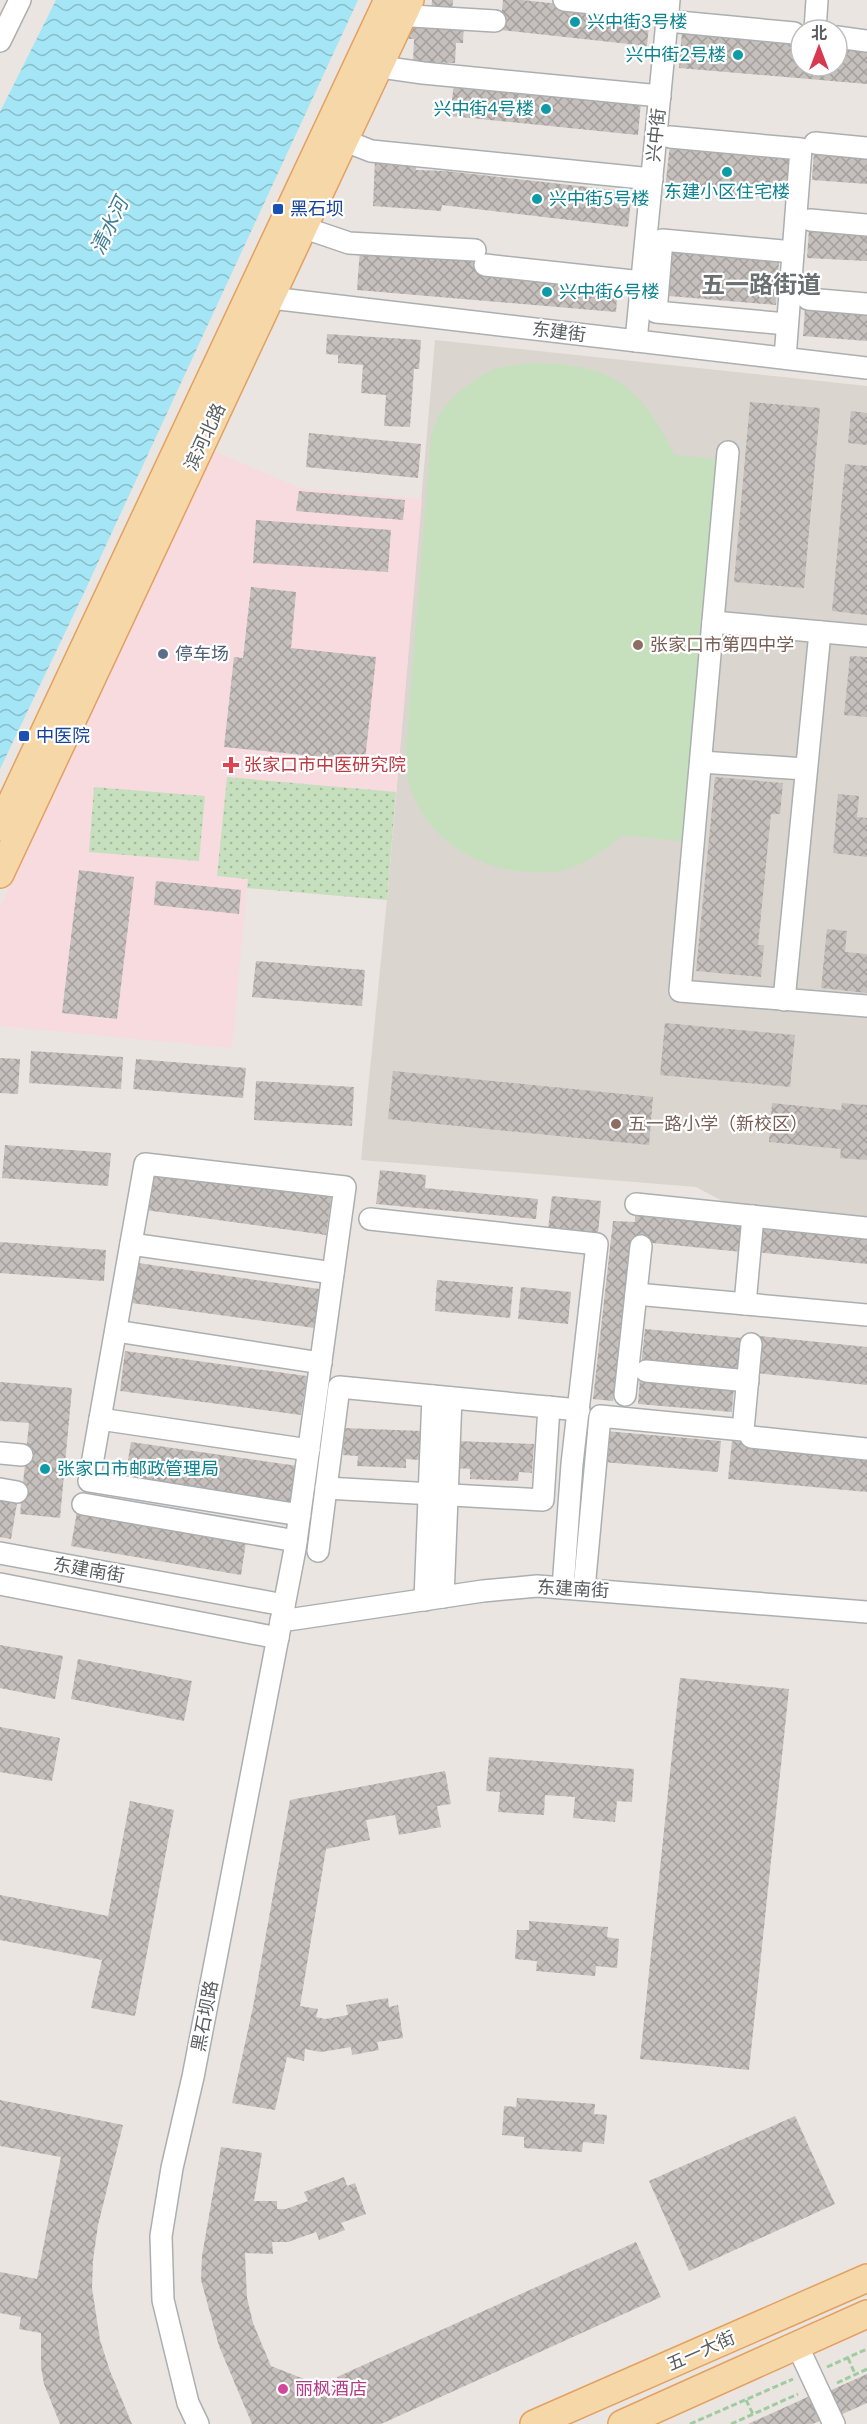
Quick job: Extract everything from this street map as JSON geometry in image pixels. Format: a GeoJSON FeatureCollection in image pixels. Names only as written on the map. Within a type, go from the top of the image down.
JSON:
{"type":"FeatureCollection","features":[{"type":"Feature","properties":{"kind":"main road","name":"滨河北路"},"geometry":{"type":"LineString","coordinates":[[0,874],[261,295],[396,5]]}},
{"type":"Feature","properties":{"kind":"main road","name":"滨河北路"},"geometry":{"type":"LineString","coordinates":[[0,827],[261,295]]}},
{"type":"Feature","properties":{"kind":"main road","name":"五一大街"},"geometry":{"type":"LineString","coordinates":[[534,2424],[867,2278]]}},
{"type":"Feature","properties":{"kind":"main road","name":"五一大街"},"geometry":{"type":"LineString","coordinates":[[622,2424],[867,2314]]}},
{"type":"Feature","properties":{"kind":"street"},"geometry":{"type":"LineString","coordinates":[[0,41],[20,0]]}},
{"type":"Feature","properties":{"kind":"street"},"geometry":{"type":"LineString","coordinates":[[564,0],[668,11],[789,29]]}},
{"type":"Feature","properties":{"kind":"street"},"geometry":{"type":"LineString","coordinates":[[809,18],[817,0]]}},
{"type":"Feature","properties":{"kind":"street"},"geometry":{"type":"LineString","coordinates":[[396,5],[495,21]]}},
{"type":"Feature","properties":{"kind":"street","name":"兴中街"},"geometry":{"type":"LineString","coordinates":[[636,341],[668,11]]}},
{"type":"Feature","properties":{"kind":"street"},"geometry":{"type":"LineString","coordinates":[[849,39],[867,41]]}},
{"type":"Feature","properties":{"kind":"street"},"geometry":{"type":"LineString","coordinates":[[371,61],[423,73],[660,96]]}},
{"type":"Feature","properties":{"kind":"street"},"geometry":{"type":"LineString","coordinates":[[335,137],[371,151],[652,178]]}},
{"type":"Feature","properties":{"kind":"street"},"geometry":{"type":"LineString","coordinates":[[670,137],[801,149],[785,358]]}},
{"type":"Feature","properties":{"kind":"street"},"geometry":{"type":"LineString","coordinates":[[815,143],[867,148]]}},
{"type":"Feature","properties":{"kind":"street"},"geometry":{"type":"LineString","coordinates":[[810,220],[867,225]]}},
{"type":"Feature","properties":{"kind":"street"},"geometry":{"type":"LineString","coordinates":[[294,224],[349,243],[480,258],[642,282]]}},
{"type":"Feature","properties":{"kind":"street"},"geometry":{"type":"LineString","coordinates":[[787,324],[656,312],[662,240],[793,252]]}},
{"type":"Feature","properties":{"kind":"street","name":"东建街"},"geometry":{"type":"LineString","coordinates":[[261,295],[867,368]]}},
{"type":"Feature","properties":{"kind":"street"},"geometry":{"type":"LineString","coordinates":[[808,299],[867,304]]}},
{"type":"Feature","properties":{"kind":"street"},"geometry":{"type":"LineString","coordinates":[[728,452],[680,991],[867,1006]]}},
{"type":"Feature","properties":{"kind":"street"},"geometry":{"type":"LineString","coordinates":[[713,622],[867,636]]}},
{"type":"Feature","properties":{"kind":"street"},"geometry":{"type":"LineString","coordinates":[[784,1000],[820,632]]}},
{"type":"Feature","properties":{"kind":"street"},"geometry":{"type":"LineString","coordinates":[[701,762],[805,769]]}},
{"type":"Feature","properties":{"kind":"street","name":"黑石坝路"},"geometry":{"type":"LineString","coordinates":[[131,1244],[145,1164],[345,1187],[296,1541],[193,2077],[172,2168],[161,2236],[163,2300],[188,2403],[198,2424]]}},
{"type":"Feature","properties":{"kind":"street"},"geometry":{"type":"LineString","coordinates":[[636,1204],[867,1228]]}},
{"type":"Feature","properties":{"kind":"street"},"geometry":{"type":"LineString","coordinates":[[745,1304],[753,1216]]}},
{"type":"Feature","properties":{"kind":"street"},"geometry":{"type":"LineString","coordinates":[[370,1219],[597,1244],[572,1464],[563,1588]]}},
{"type":"Feature","properties":{"kind":"street"},"geometry":{"type":"LineString","coordinates":[[300,1515],[89,1481],[131,1244],[333,1273]]}},
{"type":"Feature","properties":{"kind":"street"},"geometry":{"type":"LineString","coordinates":[[626,1395],[641,1246]]}},
{"type":"Feature","properties":{"kind":"street"},"geometry":{"type":"LineString","coordinates":[[636,1294],[867,1315]]}},
{"type":"Feature","properties":{"kind":"street"},"geometry":{"type":"LineString","coordinates":[[116,1331],[321,1363]]}},
{"type":"Feature","properties":{"kind":"street"},"geometry":{"type":"LineString","coordinates":[[584,1589],[600,1416],[743,1430],[751,1344]]}},
{"type":"Feature","properties":{"kind":"street"},"geometry":{"type":"LineString","coordinates":[[646,1371],[748,1381]]}},
{"type":"Feature","properties":{"kind":"street"},"geometry":{"type":"LineString","coordinates":[[318,1551],[339,1387],[579,1410]]}},
{"type":"Feature","properties":{"kind":"street"},"geometry":{"type":"LineString","coordinates":[[434,1598],[442,1397]]}},
{"type":"Feature","properties":{"kind":"street"},"geometry":{"type":"LineString","coordinates":[[326,1488],[543,1500],[549,1407]]}},
{"type":"Feature","properties":{"kind":"street"},"geometry":{"type":"LineString","coordinates":[[100,1419],[309,1450]]}},
{"type":"Feature","properties":{"kind":"street"},"geometry":{"type":"LineString","coordinates":[[751,1437],[867,1449]]}},
{"type":"Feature","properties":{"kind":"street"},"geometry":{"type":"LineString","coordinates":[[0,1453],[22,1455]]}},
{"type":"Feature","properties":{"kind":"street"},"geometry":{"type":"LineString","coordinates":[[83,1504],[296,1541]]}},
{"type":"Feature","properties":{"kind":"street","name":"东建南街"},"geometry":{"type":"LineString","coordinates":[[0,1553],[281,1621]]}},
{"type":"Feature","properties":{"kind":"street","name":"东建南街"},"geometry":{"type":"LineString","coordinates":[[0,1584],[281,1621],[483,1591],[537,1586],[867,1612]]}},
{"type":"Feature","properties":{"kind":"street"},"geometry":{"type":"LineString","coordinates":[[797,2345],[808,2382],[831,2423]]}},
{"type":"Feature","properties":{"kind":"path"},"geometry":{"type":"LineString","coordinates":[[731,2424],[753,2414],[867,2349]]}},
{"type":"Feature","properties":{"kind":"path"},"geometry":{"type":"LineString","coordinates":[[848,2358],[855,2374]]}},
{"type":"Feature","properties":{"kind":"path"},"geometry":{"type":"LineString","coordinates":[[836,2383],[867,2369]]}},
{"type":"Feature","properties":{"kind":"path"},"geometry":{"type":"LineString","coordinates":[[690,2424],[795,2378],[808,2382]]}},
{"type":"Feature","properties":{"kind":"path"},"geometry":{"type":"LineString","coordinates":[[746,2400],[753,2414]]}},
{"type":"Feature","properties":{"kind":"shaded area","name":"张家口市第四中学"},"geometry":{"type":"Polygon","coordinates":[[[435,340],[867,386],[867,1218],[726,1203],[696,1187],[361,1160],[387,900],[435,340]]]}},
{"type":"Feature","properties":{"kind":"shaded area","name":"张家口市中医研究院"},"geometry":{"type":"Polygon","coordinates":[[[205,447],[300,488],[422,499],[387,900],[247,888],[232,1048],[0,1026],[0,908],[205,447]]]}},
{"type":"Feature","properties":{"kind":"green space"},"geometry":{"type":"Polygon","coordinates":[[[528,363],[578,367],[597,371],[618,381],[629,389],[647,409],[674,455],[717,459],[687,842],[622,835],[587,861],[563,870],[549,872],[519,871],[498,867],[459,850],[442,837],[428,822],[417,804],[408,779],[406,751],[431,436],[439,414],[453,397],[474,380],[496,368],[528,363]]]}},
{"type":"Feature","properties":{"kind":"green space"},"geometry":{"type":"Polygon","coordinates":[[[227,777],[396,792],[387,900],[247,888],[248,879],[217,876],[227,777]]]}},
{"type":"Feature","properties":{"kind":"green space"},"geometry":{"type":"Polygon","coordinates":[[[94,787],[205,796],[199,861],[89,852],[94,787]]]}},
{"type":"Feature","properties":{"kind":"water","name":"清水河"},"geometry":{"type":"Polygon","coordinates":[[[56,0],[358,0],[0,769],[0,112],[56,0]]]}},
{"type":"Feature","properties":{"kind":"building"},"geometry":{"type":"Polygon","coordinates":[[[432,0],[453,0],[452,15],[431,14],[432,0]]]}},
{"type":"Feature","properties":{"kind":"building","name":"兴中街3号楼"},"geometry":{"type":"Polygon","coordinates":[[[503,0],[523,0],[650,14],[647,46],[500,30],[503,0]]]}},
{"type":"Feature","properties":{"kind":"building"},"geometry":{"type":"Polygon","coordinates":[[[408,19],[464,21],[463,43],[456,43],[455,63],[413,62],[414,39],[408,39],[408,19]]]}},
{"type":"Feature","properties":{"kind":"building","name":"兴中街2号楼"},"geometry":{"type":"Polygon","coordinates":[[[682,31],[789,41],[789,77],[679,68],[682,31]]]}},
{"type":"Feature","properties":{"kind":"building","name":"兴中街2号楼"},"geometry":{"type":"Polygon","coordinates":[[[849,46],[867,48],[867,84],[796,78],[849,78],[849,46]]]}},
{"type":"Feature","properties":{"kind":"building","name":"兴中街4号楼"},"geometry":{"type":"Polygon","coordinates":[[[454,83],[641,102],[638,135],[450,116],[454,83]]]}},
{"type":"Feature","properties":{"kind":"building","name":"东建小区住宅楼"},"geometry":{"type":"Polygon","coordinates":[[[670,144],[789,156],[785,200],[665,189],[670,144]]]}},
{"type":"Feature","properties":{"kind":"building"},"geometry":{"type":"Polygon","coordinates":[[[814,149],[867,153],[867,184],[812,180],[814,149]]]}},
{"type":"Feature","properties":{"kind":"building","name":"兴中街5号楼"},"geometry":{"type":"Polygon","coordinates":[[[375,159],[416,161],[416,170],[446,171],[632,192],[628,227],[442,205],[441,211],[373,206],[375,159]]]}},
{"type":"Feature","properties":{"kind":"building"},"geometry":{"type":"Polygon","coordinates":[[[809,229],[867,233],[867,261],[807,258],[809,229]]]}},
{"type":"Feature","properties":{"kind":"building"},"geometry":{"type":"Polygon","coordinates":[[[360,249],[479,258],[478,272],[618,286],[616,312],[357,290],[360,249]]]}},
{"type":"Feature","properties":{"kind":"building"},"geometry":{"type":"Polygon","coordinates":[[[672,252],[779,261],[776,305],[669,296],[672,252]]]}},
{"type":"Feature","properties":{"kind":"building"},"geometry":{"type":"Polygon","coordinates":[[[805,308],[867,312],[867,341],[803,336],[805,308]]]}},
{"type":"Feature","properties":{"kind":"building"},"geometry":{"type":"Polygon","coordinates":[[[327,334],[421,340],[419,369],[414,369],[410,427],[384,426],[386,395],[361,393],[363,365],[338,363],[338,355],[326,354],[327,334]]]}},
{"type":"Feature","properties":{"kind":"building"},"geometry":{"type":"Polygon","coordinates":[[[750,402],[820,408],[804,588],[734,582],[750,402]]]}},
{"type":"Feature","properties":{"kind":"building"},"geometry":{"type":"Polygon","coordinates":[[[851,411],[867,413],[867,445],[848,443],[851,411]]]}},
{"type":"Feature","properties":{"kind":"building"},"geometry":{"type":"Polygon","coordinates":[[[309,433],[421,444],[418,478],[306,467],[309,433]]]}},
{"type":"Feature","properties":{"kind":"building"},"geometry":{"type":"Polygon","coordinates":[[[845,464],[867,466],[867,615],[832,611],[845,464]]]}},
{"type":"Feature","properties":{"kind":"building"},"geometry":{"type":"Polygon","coordinates":[[[299,491],[405,500],[403,520],[296,511],[299,491]]]}},
{"type":"Feature","properties":{"kind":"building"},"geometry":{"type":"Polygon","coordinates":[[[256,520],[391,530],[388,572],[253,563],[256,520]]]}},
{"type":"Feature","properties":{"kind":"building"},"geometry":{"type":"Polygon","coordinates":[[[251,587],[296,592],[291,648],[376,657],[365,761],[224,747],[234,657],[243,658],[251,587]]]}},
{"type":"Feature","properties":{"kind":"building"},"geometry":{"type":"Polygon","coordinates":[[[850,656],[867,657],[867,717],[844,715],[850,656]]]}},
{"type":"Feature","properties":{"kind":"building"},"geometry":{"type":"Polygon","coordinates":[[[715,777],[783,783],[780,814],[771,814],[758,945],[764,945],[761,977],[696,971],[715,777]]]}},
{"type":"Feature","properties":{"kind":"building"},"geometry":{"type":"Polygon","coordinates":[[[838,794],[859,796],[857,817],[867,818],[867,857],[833,853],[838,794]]]}},
{"type":"Feature","properties":{"kind":"building"},"geometry":{"type":"Polygon","coordinates":[[[79,870],[134,877],[117,1019],[62,1013],[79,870]]]}},
{"type":"Feature","properties":{"kind":"building"},"geometry":{"type":"Polygon","coordinates":[[[156,881],[241,890],[239,914],[154,905],[156,881]]]}},
{"type":"Feature","properties":{"kind":"building"},"geometry":{"type":"Polygon","coordinates":[[[827,929],[847,931],[845,952],[867,954],[867,993],[821,988],[827,929]]]}},
{"type":"Feature","properties":{"kind":"building"},"geometry":{"type":"Polygon","coordinates":[[[256,961],[365,970],[362,1006],[252,997],[256,961]]]}},
{"type":"Feature","properties":{"kind":"building"},"geometry":{"type":"Polygon","coordinates":[[[665,1023],[795,1035],[790,1087],[660,1075],[665,1023]]]}},
{"type":"Feature","properties":{"kind":"building"},"geometry":{"type":"Polygon","coordinates":[[[31,1051],[123,1057],[121,1089],[29,1083],[31,1051]]]}},
{"type":"Feature","properties":{"kind":"building"},"geometry":{"type":"Polygon","coordinates":[[[0,1058],[20,1059],[18,1094],[0,1093],[0,1058]]]}},
{"type":"Feature","properties":{"kind":"building"},"geometry":{"type":"Polygon","coordinates":[[[136,1059],[246,1068],[243,1098],[133,1089],[136,1059]]]}},
{"type":"Feature","properties":{"kind":"building"},"geometry":{"type":"Polygon","coordinates":[[[393,1071],[653,1097],[649,1145],[388,1119],[393,1071]]]}},
{"type":"Feature","properties":{"kind":"building"},"geometry":{"type":"Polygon","coordinates":[[[256,1081],[354,1087],[352,1126],[254,1120],[256,1081]]]}},
{"type":"Feature","properties":{"kind":"building"},"geometry":{"type":"Polygon","coordinates":[[[772,1103],[841,1110],[842,1103],[867,1105],[867,1160],[840,1158],[841,1149],[769,1142],[772,1103]]]}},
{"type":"Feature","properties":{"kind":"building"},"geometry":{"type":"Polygon","coordinates":[[[5,1145],[111,1153],[108,1186],[2,1178],[5,1145]]]}},
{"type":"Feature","properties":{"kind":"building"},"geometry":{"type":"Polygon","coordinates":[[[150,1170],[332,1195],[326,1235],[145,1210],[150,1170]]]}},
{"type":"Feature","properties":{"kind":"building"},"geometry":{"type":"Polygon","coordinates":[[[380,1170],[426,1175],[425,1188],[538,1199],[536,1219],[376,1204],[380,1170]]]}},
{"type":"Feature","properties":{"kind":"building"},"geometry":{"type":"Polygon","coordinates":[[[552,1196],[601,1201],[598,1234],[548,1229],[552,1196]]]}},
{"type":"Feature","properties":{"kind":"building"},"geometry":{"type":"Polygon","coordinates":[[[635,1213],[745,1222],[742,1252],[633,1241],[613,1401],[593,1399],[613,1221],[635,1222],[635,1213]]]}},
{"type":"Feature","properties":{"kind":"building"},"geometry":{"type":"Polygon","coordinates":[[[758,1225],[867,1236],[867,1264],[756,1252],[758,1225]]]}},
{"type":"Feature","properties":{"kind":"building"},"geometry":{"type":"Polygon","coordinates":[[[0,1242],[106,1250],[104,1281],[0,1273],[0,1242]]]}},
{"type":"Feature","properties":{"kind":"building"},"geometry":{"type":"Polygon","coordinates":[[[138,1263],[319,1289],[314,1328],[132,1303],[138,1263]]]}},
{"type":"Feature","properties":{"kind":"building"},"geometry":{"type":"Polygon","coordinates":[[[437,1280],[513,1287],[510,1318],[435,1311],[437,1280]]]}},
{"type":"Feature","properties":{"kind":"building"},"geometry":{"type":"Polygon","coordinates":[[[521,1287],[571,1292],[568,1324],[518,1319],[521,1287]]]}},
{"type":"Feature","properties":{"kind":"building"},"geometry":{"type":"Polygon","coordinates":[[[645,1329],[742,1338],[739,1375],[641,1366],[645,1329]]]}},
{"type":"Feature","properties":{"kind":"building"},"geometry":{"type":"Polygon","coordinates":[[[760,1336],[867,1347],[867,1385],[756,1373],[760,1336]]]}},
{"type":"Feature","properties":{"kind":"building"},"geometry":{"type":"Polygon","coordinates":[[[125,1351],[307,1376],[301,1415],[120,1391],[125,1351]]]}},
{"type":"Feature","properties":{"kind":"building"},"geometry":{"type":"Polygon","coordinates":[[[640,1377],[734,1385],[732,1412],[638,1404],[640,1377]]]}},
{"type":"Feature","properties":{"kind":"building","name":"张家口市邮政管理局"},"geometry":{"type":"Polygon","coordinates":[[[0,1382],[72,1388],[60,1518],[20,1514],[29,1423],[0,1421],[0,1382]]]}},
{"type":"Feature","properties":{"kind":"building"},"geometry":{"type":"Polygon","coordinates":[[[344,1428],[421,1431],[420,1460],[406,1459],[406,1468],[357,1466],[358,1456],[343,1455],[344,1428]]]}},
{"type":"Feature","properties":{"kind":"building"},"geometry":{"type":"Polygon","coordinates":[[[605,1431],[721,1441],[718,1472],[603,1462],[605,1431]]]}},
{"type":"Feature","properties":{"kind":"building"},"geometry":{"type":"Polygon","coordinates":[[[457,1441],[534,1444],[532,1473],[519,1472],[518,1481],[470,1479],[470,1469],[456,1468],[457,1441]]]}},
{"type":"Feature","properties":{"kind":"building"},"geometry":{"type":"Polygon","coordinates":[[[732,1441],[867,1454],[867,1492],[728,1479],[732,1441]]]}},
{"type":"Feature","properties":{"kind":"building"},"geometry":{"type":"Polygon","coordinates":[[[131,1442],[298,1466],[292,1503],[125,1478],[131,1442]]]}},
{"type":"Feature","properties":{"kind":"building"},"geometry":{"type":"Polygon","coordinates":[[[0,1493],[18,1497],[11,1539],[0,1537],[0,1493]]]}},
{"type":"Feature","properties":{"kind":"building"},"geometry":{"type":"Polygon","coordinates":[[[77,1512],[246,1542],[241,1575],[71,1546],[77,1512]]]}},
{"type":"Feature","properties":{"kind":"building"},"geometry":{"type":"Polygon","coordinates":[[[0,1645],[63,1656],[55,1699],[0,1688],[0,1645]]]}},
{"type":"Feature","properties":{"kind":"building"},"geometry":{"type":"Polygon","coordinates":[[[78,1659],[192,1681],[184,1721],[71,1699],[78,1659]]]}},
{"type":"Feature","properties":{"kind":"building"},"geometry":{"type":"Polygon","coordinates":[[[680,1678],[789,1689],[749,2070],[640,2059],[680,1678]]]}},
{"type":"Feature","properties":{"kind":"building"},"geometry":{"type":"Polygon","coordinates":[[[0,1727],[60,1738],[52,1781],[0,1772],[0,1727]]]}},
{"type":"Feature","properties":{"kind":"building"},"geometry":{"type":"Polygon","coordinates":[[[489,1757],[634,1769],[632,1802],[617,1801],[615,1822],[573,1818],[575,1797],[545,1795],[544,1815],[498,1812],[500,1792],[486,1791],[489,1757]]]}},
{"type":"Feature","properties":{"kind":"building"},"geometry":{"type":"Polygon","coordinates":[[[445,1771],[451,1804],[437,1806],[441,1827],[399,1835],[395,1815],[366,1820],[370,1840],[326,1849],[300,2006],[318,2009],[316,2017],[325,2019],[348,2015],[346,2005],[388,1998],[389,2007],[398,2005],[403,2038],[377,2042],[379,2050],[352,2055],[351,2047],[321,2052],[305,2049],[304,2061],[287,2057],[275,2110],[232,2103],[253,2007],[290,1800],[445,1771]]]}},
{"type":"Feature","properties":{"kind":"building"},"geometry":{"type":"Polygon","coordinates":[[[130,1801],[174,1810],[135,2016],[91,2008],[102,1960],[0,1940],[0,1895],[108,1916],[130,1801]]]}},
{"type":"Feature","properties":{"kind":"building"},"geometry":{"type":"Polygon","coordinates":[[[529,1921],[608,1927],[607,1937],[619,1939],[617,1968],[596,1966],[595,1976],[536,1971],[537,1961],[515,1959],[517,1930],[529,1930],[529,1921]]]}},
{"type":"Feature","properties":{"kind":"building"},"geometry":{"type":"Polygon","coordinates":[[[517,2098],[595,2104],[594,2114],[607,2115],[604,2144],[583,2142],[582,2152],[524,2148],[524,2137],[502,2135],[504,2106],[516,2107],[517,2098]]]}},
{"type":"Feature","properties":{"kind":"building"},"geometry":{"type":"Polygon","coordinates":[[[0,2100],[123,2125],[98,2225],[92,2288],[100,2340],[132,2424],[60,2424],[44,2384],[41,2367],[41,2333],[19,2329],[21,2317],[0,2313],[0,2272],[37,2279],[61,2157],[0,2146],[0,2100]]]}},
{"type":"Feature","properties":{"kind":"building"},"geometry":{"type":"Polygon","coordinates":[[[795,2116],[835,2204],[689,2271],[649,2181],[795,2116]]]}},
{"type":"Feature","properties":{"kind":"building"},"geometry":{"type":"Polygon","coordinates":[[[221,2147],[262,2153],[254,2201],[277,2201],[277,2209],[286,2209],[308,2201],[304,2192],[344,2177],[347,2186],[355,2183],[366,2214],[341,2223],[345,2230],[319,2240],[316,2232],[288,2242],[272,2242],[273,2254],[245,2253],[247,2298],[253,2323],[271,2366],[345,2395],[337,2377],[636,2242],[661,2297],[381,2424],[252,2424],[219,2346],[201,2280],[202,2256],[221,2147]]]}},
{"type":"Feature","properties":{"kind":"building"},"geometry":{"type":"Polygon","coordinates":[[[867,2374],[867,2403],[838,2416],[827,2392],[867,2374]]]}},
{"type":"Feature","properties":{"kind":"building"},"geometry":{"type":"Polygon","coordinates":[[[812,2395],[823,2419],[813,2424],[748,2424],[812,2395]]]}},
{"type":"Feature","properties":{"kind":"place","name":"兴中街3号楼"},"geometry":{"type":"Point","coordinates":[575,22]}},
{"type":"Feature","properties":{"kind":"place","name":"兴中街2号楼"},"geometry":{"type":"Point","coordinates":[738,55]}},
{"type":"Feature","properties":{"kind":"place","name":"兴中街4号楼"},"geometry":{"type":"Point","coordinates":[546,109]}},
{"type":"Feature","properties":{"kind":"place","name":"东建小区住宅楼"},"geometry":{"type":"Point","coordinates":[727,172]}},
{"type":"Feature","properties":{"kind":"place","name":"兴中街5号楼"},"geometry":{"type":"Point","coordinates":[537,199]}},
{"type":"Feature","properties":{"kind":"place","name":"黑石坝"},"geometry":{"type":"Point","coordinates":[278,209]}},
{"type":"Feature","properties":{"kind":"place","name":"兴中街6号楼"},"geometry":{"type":"Point","coordinates":[547,292]}},
{"type":"Feature","properties":{"kind":"place","name":"张家口市第四中学"},"geometry":{"type":"Point","coordinates":[638,645]}},
{"type":"Feature","properties":{"kind":"place","name":"停车场"},"geometry":{"type":"Point","coordinates":[163,654]}},
{"type":"Feature","properties":{"kind":"place","name":"中医院"},"geometry":{"type":"Point","coordinates":[24,736]}},
{"type":"Feature","properties":{"kind":"place","name":"张家口市中医研究院"},"geometry":{"type":"Point","coordinates":[231,765]}},
{"type":"Feature","properties":{"kind":"place","name":"五一路小学（新校区）"},"geometry":{"type":"Point","coordinates":[616,1124]}},
{"type":"Feature","properties":{"kind":"place","name":"张家口市邮政管理局"},"geometry":{"type":"Point","coordinates":[45,1469]}},
{"type":"Feature","properties":{"kind":"place","name":"丽枫酒店"},"geometry":{"type":"Point","coordinates":[283,2389]}},
{"type":"Feature","properties":{"kind":"district","name":"五一路街道"},"geometry":{"type":"Point","coordinates":[761,285]}}]}
